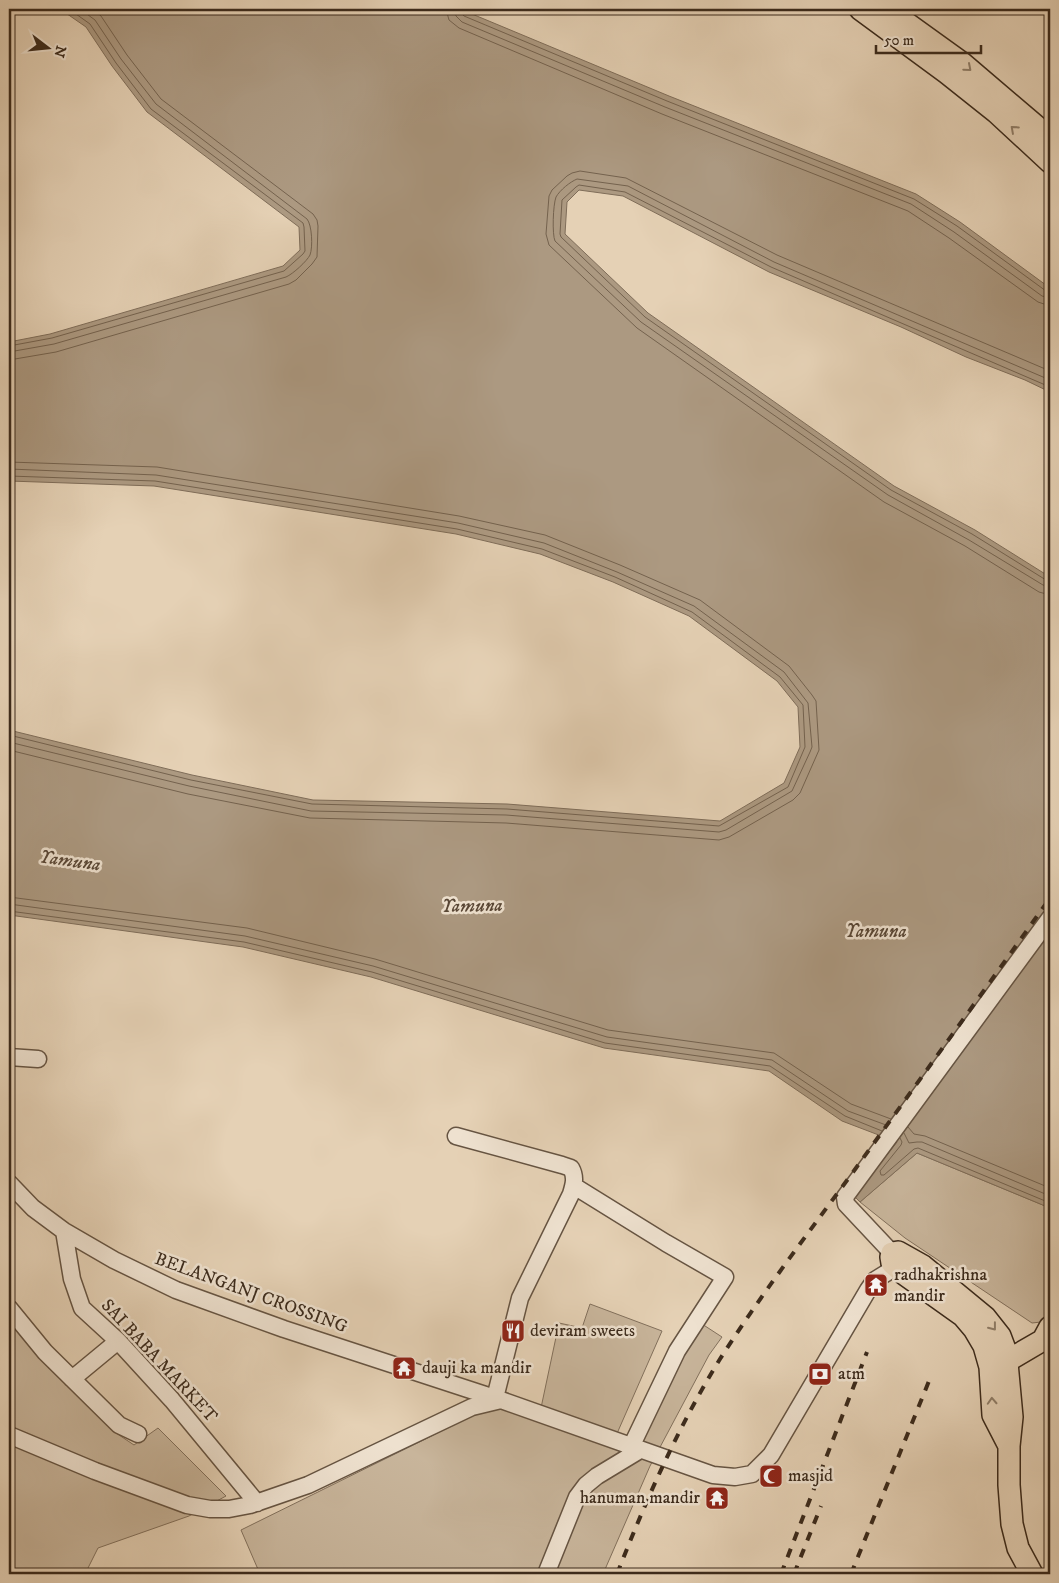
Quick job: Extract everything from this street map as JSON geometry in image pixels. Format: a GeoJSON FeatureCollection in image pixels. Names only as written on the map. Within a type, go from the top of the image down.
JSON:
{"type":"FeatureCollection","features":[{"type":"Feature","properties":{"kind":"main road"},"geometry":{"type":"LineString","coordinates":[[860,9],[996,112],[1050,162]]}},
{"type":"Feature","properties":{"kind":"main road"},"geometry":{"type":"LineString","coordinates":[[887,9],[962,63],[1050,138]]}},
{"type":"Feature","properties":{"kind":"main road"},"geometry":{"type":"LineString","coordinates":[[894,1260],[904,1274],[957,1304],[963,1316],[999,1364],[993,1415],[1009,1446],[1012,1524],[1018,1548],[1032,1574]]}},
{"type":"Feature","properties":{"kind":"main road"},"geometry":{"type":"LineString","coordinates":[[999,1364],[1046,1333]]}},
{"type":"Feature","properties":{"kind":"street"},"geometry":{"type":"LineString","coordinates":[[894,1260],[846,1204],[845,1197],[1050,918]]}},
{"type":"Feature","properties":{"kind":"street"},"geometry":{"type":"LineString","coordinates":[[9,1057],[38,1060]]}},
{"type":"Feature","properties":{"kind":"street"},"geometry":{"type":"LineString","coordinates":[[9,1435],[95,1471],[187,1505],[210,1509],[229,1509],[257,1503],[308,1485],[472,1407],[498,1399],[520,1298],[574,1186],[574,1174],[571,1168],[456,1136]]}},
{"type":"Feature","properties":{"kind":"street","name":"BELANGANJ CROSSING"},"geometry":{"type":"LineString","coordinates":[[9,1183],[33,1208],[64,1231],[114,1260],[176,1290],[284,1329],[498,1399],[713,1475],[735,1477],[752,1474],[772,1455],[875,1280],[894,1260]]}},
{"type":"Feature","properties":{"kind":"street"},"geometry":{"type":"LineString","coordinates":[[546,1574],[577,1497],[586,1485],[597,1476],[636,1449],[677,1351],[725,1277],[574,1186]]}},
{"type":"Feature","properties":{"kind":"street","name":"SAI BABA MARKET"},"geometry":{"type":"LineString","coordinates":[[64,1231],[72,1279],[82,1308],[118,1341],[172,1400],[257,1503]]}},
{"type":"Feature","properties":{"kind":"street"},"geometry":{"type":"LineString","coordinates":[[9,1308],[45,1352],[119,1425],[138,1434]]}},
{"type":"Feature","properties":{"kind":"street"},"geometry":{"type":"LineString","coordinates":[[72,1379],[118,1341]]}},
{"type":"Feature","properties":{"kind":"shaded area"},"geometry":{"type":"Polygon","coordinates":[[[917,1153],[1050,1208],[1050,1321],[1032,1323],[905,1238],[860,1202],[917,1153]]]}},
{"type":"Feature","properties":{"kind":"shaded area"},"geometry":{"type":"Polygon","coordinates":[[[590,1304],[662,1331],[615,1438],[636,1445],[679,1354],[702,1324],[722,1337],[709,1355],[650,1466],[603,1574],[260,1574],[241,1530],[476,1414],[501,1406],[538,1422],[559,1323],[582,1328],[590,1304]]]}},
{"type":"Feature","properties":{"kind":"shaded area"},"geometry":{"type":"Polygon","coordinates":[[[9,1318],[41,1359],[116,1433],[134,1445],[158,1428],[226,1496],[189,1516],[98,1548],[85,1574],[9,1574],[9,1318]]]}},
{"type":"Feature","properties":{"kind":"water","name":"Yamuna"},"geometry":{"type":"Polygon","coordinates":[[[60,9],[460,9],[669,96],[916,194],[960,222],[1050,288],[1050,392],[769,272],[623,196],[579,190],[567,202],[565,234],[648,313],[894,486],[975,530],[1050,577],[1050,1208],[917,1153],[860,1202],[854,1196],[897,1142],[842,1121],[769,1071],[604,1048],[371,977],[243,947],[9,915],[9,730],[192,775],[313,800],[507,804],[720,821],[784,783],[800,747],[798,707],[777,681],[689,616],[613,582],[540,554],[456,534],[154,486],[9,481],[9,342],[50,334],[283,266],[300,250],[299,227],[147,112],[112,66],[86,27],[60,9]]]}},
{"type":"Feature","properties":{"kind":"railway"},"geometry":{"type":"LineString","coordinates":[[617,1574],[639,1519],[677,1437],[690,1411],[736,1334],[1050,898]]}},
{"type":"Feature","properties":{"kind":"railway"},"geometry":{"type":"LineString","coordinates":[[781,1574],[867,1352]]}},
{"type":"Feature","properties":{"kind":"railway"},"geometry":{"type":"LineString","coordinates":[[851,1574],[929,1381]]}},
{"type":"Feature","properties":{"kind":"railway"},"geometry":{"type":"LineString","coordinates":[[794,1574],[821,1506]]}},
{"type":"Feature","properties":{"kind":"place","name":"radhakrishna mandir"},"geometry":{"type":"Point","coordinates":[876,1285]}},
{"type":"Feature","properties":{"kind":"place","name":"deviram sweets"},"geometry":{"type":"Point","coordinates":[513,1331]}},
{"type":"Feature","properties":{"kind":"place","name":"dauji ka mandir"},"geometry":{"type":"Point","coordinates":[404,1368]}},
{"type":"Feature","properties":{"kind":"place","name":"atm"},"geometry":{"type":"Point","coordinates":[820,1374]}},
{"type":"Feature","properties":{"kind":"place","name":"masjid"},"geometry":{"type":"Point","coordinates":[771,1476]}},
{"type":"Feature","properties":{"kind":"place","name":"hanuman mandir"},"geometry":{"type":"Point","coordinates":[717,1498]}}]}
